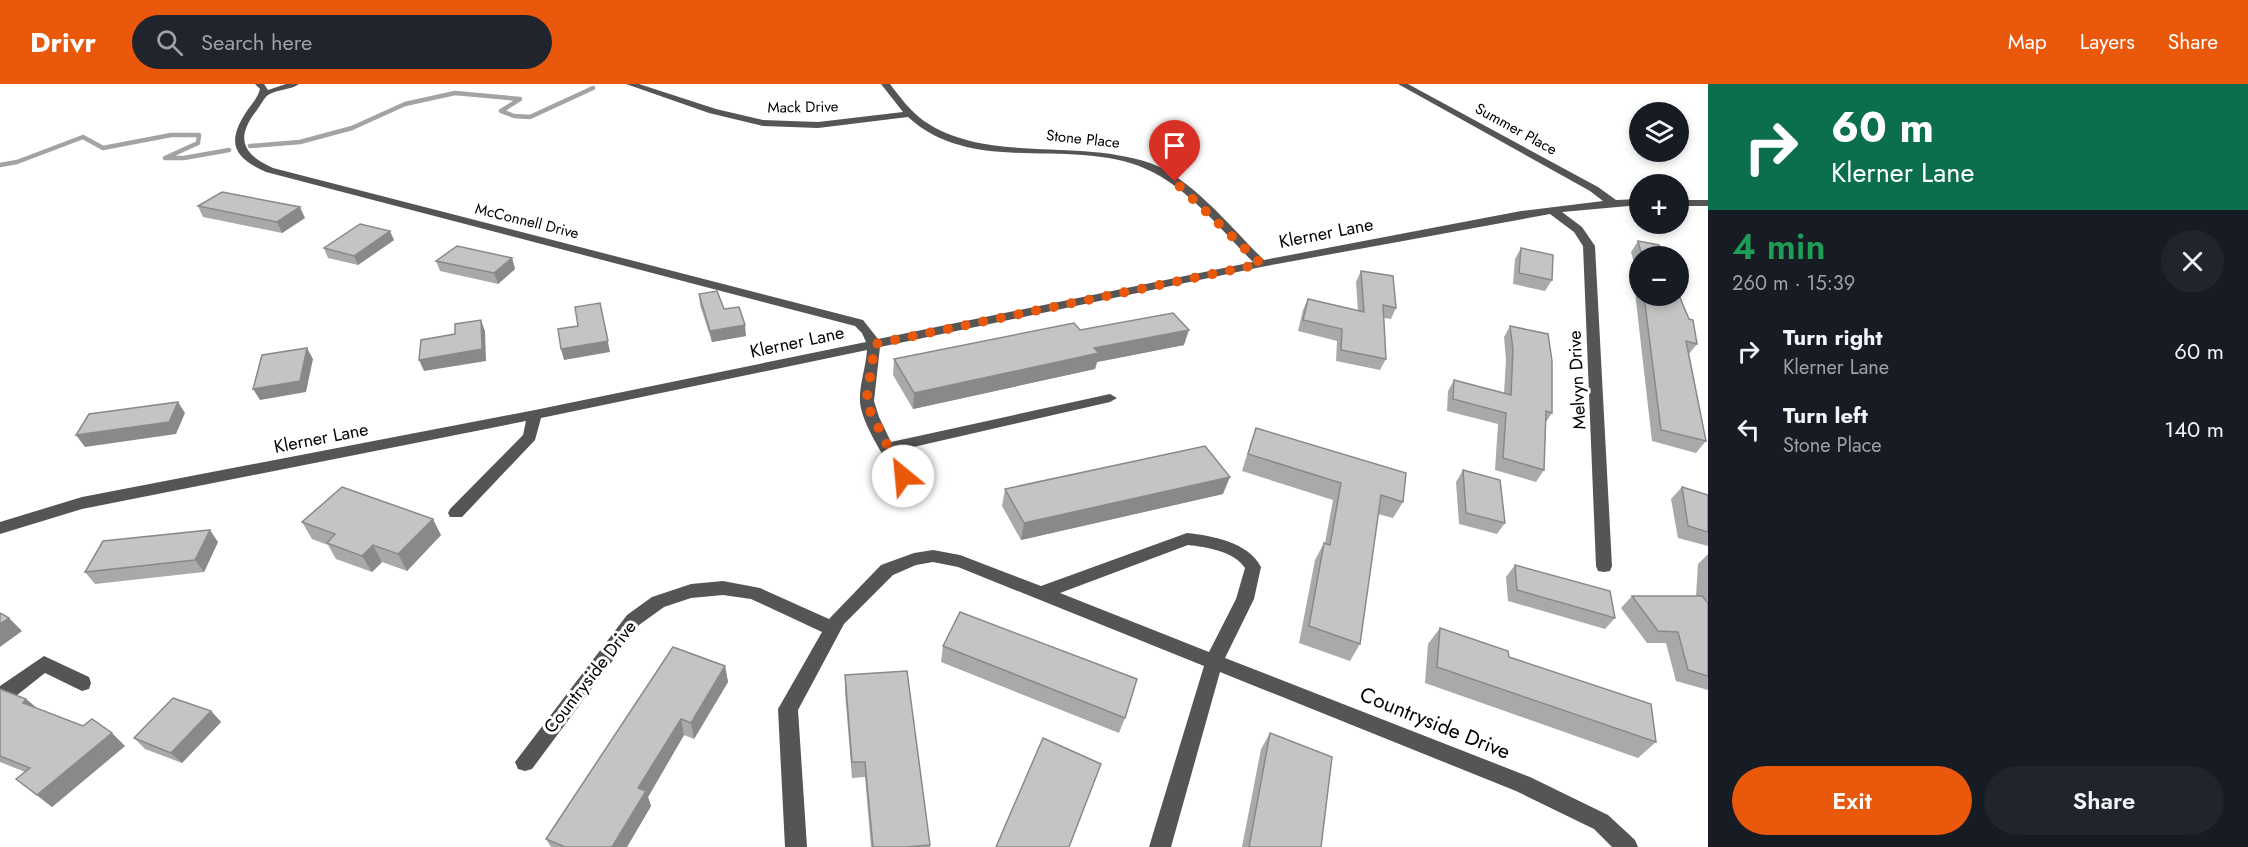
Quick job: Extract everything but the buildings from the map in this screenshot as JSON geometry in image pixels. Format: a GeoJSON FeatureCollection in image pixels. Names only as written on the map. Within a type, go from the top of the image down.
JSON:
{"type":"FeatureCollection","features":[{"type":"Feature","properties":{"kind":"street"},"geometry":{"type":"LineString","coordinates":[[261,89],[295,84]]}},
{"type":"Feature","properties":{"kind":"street","name":"Mack Drive"},"geometry":{"type":"LineString","coordinates":[[630,84],[734,117],[777,124],[808,125],[910,114]]}},
{"type":"Feature","properties":{"kind":"street","name":"Stone Place"},"geometry":{"type":"LineString","coordinates":[[885,84],[910,114],[931,130],[973,144],[1092,153],[1149,167],[1175,182],[1261,264]]}},
{"type":"Feature","properties":{"kind":"street","name":"Summer Place"},"geometry":{"type":"LineString","coordinates":[[1402,84],[1594,189],[1614,204]]}},
{"type":"Feature","properties":{"kind":"street","name":"McConnell Drive"},"geometry":{"type":"LineString","coordinates":[[261,89],[242,129],[239,143],[244,156],[258,166],[295,178],[849,319],[866,328],[875,344]]}},
{"type":"Feature","properties":{"kind":"street"},"geometry":{"type":"LineString","coordinates":[[1689,202],[1708,203]]}},
{"type":"Feature","properties":{"kind":"street","name":"Klerner Lane"},"geometry":{"type":"LineString","coordinates":[[0,528],[82,503],[535,415],[1261,264],[1552,210],[1629,203]]}},
{"type":"Feature","properties":{"kind":"street","name":"Melvyn Drive"},"geometry":{"type":"LineString","coordinates":[[1552,210],[1577,227],[1585,236],[1589,246],[1604,566]]}},
{"type":"Feature","properties":{"kind":"street"},"geometry":{"type":"LineString","coordinates":[[875,344],[866,403],[903,476]]}},
{"type":"Feature","properties":{"kind":"street"},"geometry":{"type":"LineString","coordinates":[[888,448],[1110,398]]}},
{"type":"Feature","properties":{"kind":"street"},"geometry":{"type":"LineString","coordinates":[[456,513],[530,437],[535,415]]}},
{"type":"Feature","properties":{"kind":"street"},"geometry":{"type":"LineString","coordinates":[[1041,592],[1187,538],[1213,542],[1247,558],[1253,567],[1245,599],[1214,661],[1160,847]]}},
{"type":"Feature","properties":{"kind":"street","name":"Countryside Drive"},"geometry":{"type":"LineString","coordinates":[[796,847],[788,709],[838,619],[887,570],[914,559],[933,556],[960,561],[1041,592],[1523,784],[1601,822],[1627,847]]}},
{"type":"Feature","properties":{"kind":"street","name":"Countryside Drive"},"geometry":{"type":"LineString","coordinates":[[525,762],[633,620],[658,602],[691,591],[723,588],[754,593],[833,628]]}},
{"type":"Feature","properties":{"kind":"street"},"geometry":{"type":"LineString","coordinates":[[0,697],[44,664],[82,684]]}},
{"type":"Feature","properties":{"kind":"waterway"},"geometry":{"type":"LineString","coordinates":[[250,146],[300,142],[352,128],[405,104],[455,93],[520,99],[501,111],[514,116],[530,117],[593,88]]}},
{"type":"Feature","properties":{"kind":"waterway"},"geometry":{"type":"LineString","coordinates":[[0,165],[17,162],[83,137],[103,148],[171,135],[199,135],[198,143],[165,158],[184,158],[229,150]]}},
{"type":"Feature","properties":{"kind":"route"},"geometry":{"type":"LineString","coordinates":[[903,476],[866,403],[875,344],[1261,264],[1175,182]]}}]}
